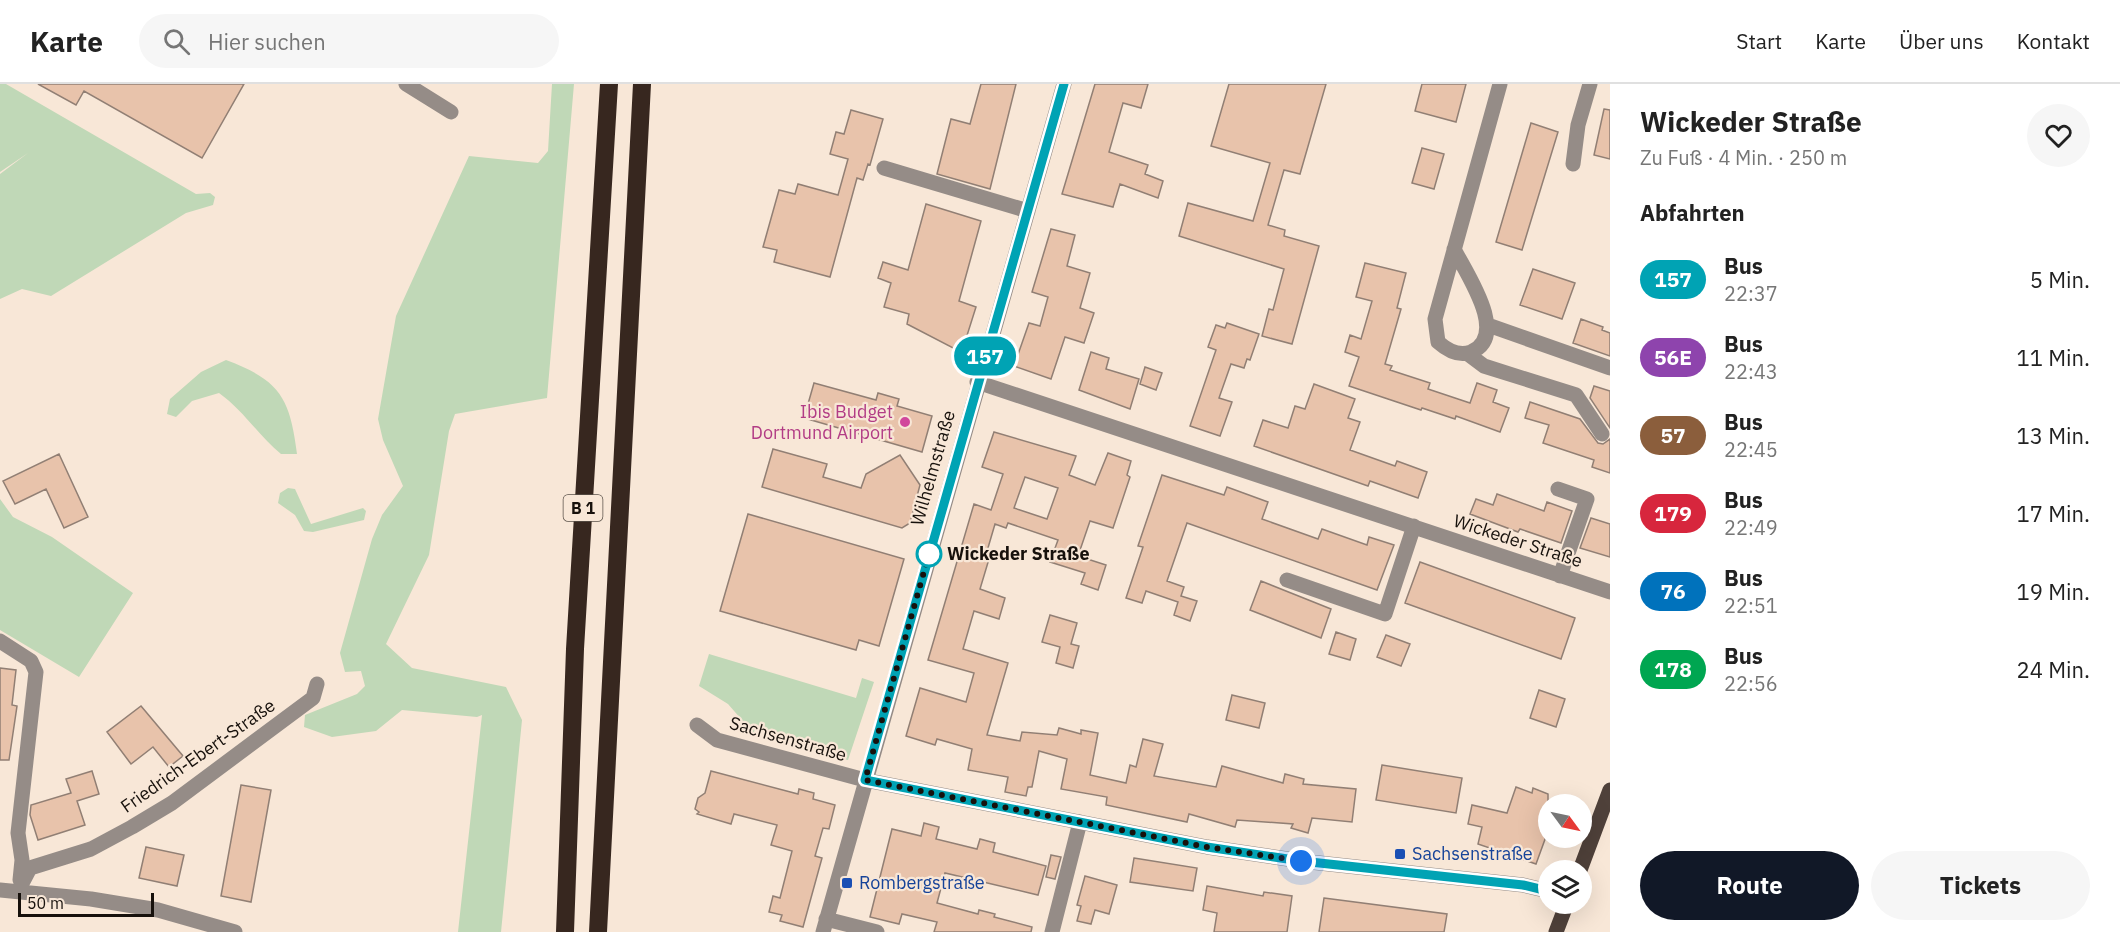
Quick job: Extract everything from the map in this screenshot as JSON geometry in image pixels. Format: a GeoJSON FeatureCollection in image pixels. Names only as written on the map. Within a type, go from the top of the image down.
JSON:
{"type":"FeatureCollection","features":[{"type":"Feature","properties":{"kind":"highway","name":"B 1"},"geometry":{"type":"LineString","coordinates":[[565,932],[577,603],[609,84]]}},
{"type":"Feature","properties":{"kind":"highway","name":"B 1"},"geometry":{"type":"LineString","coordinates":[[598,932],[642,84]]}},
{"type":"Feature","properties":{"kind":"main road"},"geometry":{"type":"LineString","coordinates":[[1584,860],[1610,790]]}},
{"type":"Feature","properties":{"kind":"main road"},"geometry":{"type":"LineString","coordinates":[[1557,932],[1564,914]]}},
{"type":"Feature","properties":{"kind":"street"},"geometry":{"type":"LineString","coordinates":[[406,84],[451,112]]}},
{"type":"Feature","properties":{"kind":"street","name":"Wilhelmstraße"},"geometry":{"type":"LineString","coordinates":[[824,926],[977,382],[1064,84]]}},
{"type":"Feature","properties":{"kind":"street"},"geometry":{"type":"LineString","coordinates":[[1500,84],[1435,319],[1435,332],[1438,342],[1454,353],[1468,354],[1484,366],[1576,395],[1602,434]]}},
{"type":"Feature","properties":{"kind":"street"},"geometry":{"type":"LineString","coordinates":[[1574,164],[1578,125],[1590,84]]}},
{"type":"Feature","properties":{"kind":"street"},"geometry":{"type":"LineString","coordinates":[[884,168],[1028,211]]}},
{"type":"Feature","properties":{"kind":"street"},"geometry":{"type":"LineString","coordinates":[[1454,249],[1487,316],[1488,325],[1484,341],[1468,354]]}},
{"type":"Feature","properties":{"kind":"street"},"geometry":{"type":"LineString","coordinates":[[1488,325],[1610,368]]}},
{"type":"Feature","properties":{"kind":"street","name":"Wickeder Straße"},"geometry":{"type":"LineString","coordinates":[[977,382],[1610,592]]}},
{"type":"Feature","properties":{"kind":"street"},"geometry":{"type":"LineString","coordinates":[[1558,489],[1587,499],[1560,576]]}},
{"type":"Feature","properties":{"kind":"street"},"geometry":{"type":"LineString","coordinates":[[1287,580],[1385,614],[1414,526]]}},
{"type":"Feature","properties":{"kind":"street"},"geometry":{"type":"LineString","coordinates":[[0,641],[31,661],[36,672],[18,833],[22,860],[18,891]]}},
{"type":"Feature","properties":{"kind":"street","name":"Friedrich-Ebert-Straße"},"geometry":{"type":"LineString","coordinates":[[18,891],[30,868],[91,849],[172,803],[313,698],[318,684]]}},
{"type":"Feature","properties":{"kind":"street","name":"Sachsenstraße"},"geometry":{"type":"LineString","coordinates":[[697,725],[717,740],[865,780],[1080,822],[1266,856],[1512,884],[1538,889]]}},
{"type":"Feature","properties":{"kind":"street"},"geometry":{"type":"LineString","coordinates":[[1052,932],[1080,822]]}},
{"type":"Feature","properties":{"kind":"street"},"geometry":{"type":"LineString","coordinates":[[0,890],[91,899],[158,910],[235,932]]}},
{"type":"Feature","properties":{"kind":"street"},"geometry":{"type":"LineString","coordinates":[[824,926],[877,932]]}},
{"type":"Feature","properties":{"kind":"green space"},"geometry":{"type":"Polygon","coordinates":[[[0,84],[6,84],[196,194],[210,193],[215,197],[213,205],[186,213],[51,296],[22,289],[0,299],[0,174],[28,153],[0,172],[0,84]]]}},
{"type":"Feature","properties":{"kind":"green space"},"geometry":{"type":"Polygon","coordinates":[[[552,84],[574,84],[547,398],[455,414],[449,431],[429,555],[386,644],[412,668],[506,687],[522,720],[501,932],[458,932],[482,715],[477,717],[402,710],[376,731],[332,737],[304,727],[305,715],[357,694],[365,686],[361,671],[345,672],[340,653],[372,539],[382,515],[403,486],[383,440],[378,419],[396,316],[469,156],[538,163],[548,151],[552,84]]]}},
{"type":"Feature","properties":{"kind":"green space"},"geometry":{"type":"Polygon","coordinates":[[[226,360],[259,375],[279,394],[291,418],[297,454],[281,454],[236,407],[219,393],[192,401],[176,417],[167,414],[170,399],[201,372],[226,360]]]}},
{"type":"Feature","properties":{"kind":"green space"},"geometry":{"type":"Polygon","coordinates":[[[288,488],[295,489],[311,524],[363,508],[366,511],[364,520],[313,532],[304,531],[295,515],[278,503],[280,493],[288,488]]]}},
{"type":"Feature","properties":{"kind":"green space"},"geometry":{"type":"Polygon","coordinates":[[[0,499],[13,517],[52,537],[133,593],[79,677],[0,630],[0,499]]]}},
{"type":"Feature","properties":{"kind":"green space"},"geometry":{"type":"Polygon","coordinates":[[[709,654],[856,698],[862,678],[874,682],[848,760],[755,735],[728,704],[699,686],[709,654]]]}},
{"type":"Feature","properties":{"kind":"building"},"geometry":{"type":"Polygon","coordinates":[[[38,84],[244,84],[202,158],[84,91],[76,105],[38,84]]]}},
{"type":"Feature","properties":{"kind":"building"},"geometry":{"type":"Polygon","coordinates":[[[981,84],[1016,84],[990,189],[937,174],[951,119],[970,124],[981,84]]]}},
{"type":"Feature","properties":{"kind":"building"},"geometry":{"type":"Polygon","coordinates":[[[1095,84],[1148,84],[1141,108],[1123,103],[1109,152],[1148,165],[1145,174],[1163,181],[1158,198],[1120,184],[1113,207],[1062,194],[1095,84]]]}},
{"type":"Feature","properties":{"kind":"building"},"geometry":{"type":"Polygon","coordinates":[[[1229,84],[1326,84],[1300,174],[1284,170],[1268,225],[1285,230],[1284,236],[1319,246],[1292,344],[1262,336],[1269,309],[1273,310],[1284,269],[1179,236],[1188,203],[1253,221],[1270,163],[1211,146],[1229,84]]]}},
{"type":"Feature","properties":{"kind":"building"},"geometry":{"type":"Polygon","coordinates":[[[1422,84],[1466,84],[1456,122],[1415,111],[1422,84]]]}},
{"type":"Feature","properties":{"kind":"building"},"geometry":{"type":"Polygon","coordinates":[[[1604,109],[1610,110],[1610,159],[1594,155],[1604,109]]]}},
{"type":"Feature","properties":{"kind":"building"},"geometry":{"type":"Polygon","coordinates":[[[851,110],[883,119],[870,165],[868,164],[863,180],[857,178],[830,277],[774,262],[777,250],[763,247],[779,190],[795,194],[798,184],[838,195],[848,159],[830,154],[836,132],[844,134],[851,110]]]}},
{"type":"Feature","properties":{"kind":"building"},"geometry":{"type":"Polygon","coordinates":[[[1531,123],[1558,132],[1522,250],[1496,242],[1531,123]]]}},
{"type":"Feature","properties":{"kind":"building"},"geometry":{"type":"Polygon","coordinates":[[[1422,148],[1444,154],[1434,189],[1412,183],[1422,148]]]}},
{"type":"Feature","properties":{"kind":"building"},"geometry":{"type":"Polygon","coordinates":[[[926,204],[981,221],[959,301],[976,307],[964,345],[955,349],[907,324],[909,314],[884,307],[891,283],[878,278],[883,262],[908,270],[926,204]]]}},
{"type":"Feature","properties":{"kind":"building"},"geometry":{"type":"Polygon","coordinates":[[[1051,229],[1075,235],[1067,266],[1090,273],[1080,308],[1094,313],[1084,343],[1065,337],[1051,379],[1014,366],[1029,323],[1040,326],[1048,297],[1032,292],[1051,229]]]}},
{"type":"Feature","properties":{"kind":"building"},"geometry":{"type":"Polygon","coordinates":[[[1365,263],[1406,273],[1397,308],[1401,309],[1385,364],[1392,366],[1390,370],[1430,383],[1428,389],[1470,403],[1477,383],[1497,390],[1493,402],[1509,408],[1500,432],[1456,416],[1455,419],[1422,408],[1421,410],[1349,386],[1359,357],[1345,352],[1350,335],[1361,339],[1372,301],[1356,297],[1365,263]]]}},
{"type":"Feature","properties":{"kind":"building"},"geometry":{"type":"Polygon","coordinates":[[[1533,269],[1575,283],[1562,319],[1520,305],[1533,269]]]}},
{"type":"Feature","properties":{"kind":"building"},"geometry":{"type":"Polygon","coordinates":[[[1581,319],[1603,327],[1602,330],[1610,333],[1610,356],[1573,343],[1581,319]]]}},
{"type":"Feature","properties":{"kind":"building"},"geometry":{"type":"Polygon","coordinates":[[[1227,323],[1259,334],[1250,360],[1247,359],[1244,368],[1231,364],[1219,398],[1232,402],[1220,436],[1190,426],[1216,350],[1208,347],[1216,325],[1225,328],[1227,323]]]}},
{"type":"Feature","properties":{"kind":"building"},"geometry":{"type":"Polygon","coordinates":[[[1091,352],[1109,358],[1106,369],[1139,379],[1130,409],[1079,390],[1091,352]]]}},
{"type":"Feature","properties":{"kind":"building"},"geometry":{"type":"Polygon","coordinates":[[[1145,367],[1162,373],[1156,390],[1140,384],[1145,367]]]}},
{"type":"Feature","properties":{"kind":"building"},"geometry":{"type":"Polygon","coordinates":[[[814,383],[876,400],[878,393],[899,399],[897,406],[932,416],[922,452],[804,418],[814,383]]]}},
{"type":"Feature","properties":{"kind":"building"},"geometry":{"type":"Polygon","coordinates":[[[1314,384],[1355,399],[1348,418],[1360,422],[1350,450],[1395,466],[1397,461],[1427,472],[1418,498],[1370,481],[1368,486],[1254,446],[1263,420],[1288,428],[1295,406],[1305,409],[1314,384]]]}},
{"type":"Feature","properties":{"kind":"building"},"geometry":{"type":"Polygon","coordinates":[[[1594,386],[1610,391],[1610,428],[1590,398],[1594,386]]]}},
{"type":"Feature","properties":{"kind":"building"},"geometry":{"type":"Polygon","coordinates":[[[1530,402],[1580,419],[1598,443],[1603,444],[1610,439],[1610,473],[1592,467],[1594,460],[1543,443],[1549,425],[1525,418],[1530,402]]]}},
{"type":"Feature","properties":{"kind":"building"},"geometry":{"type":"Polygon","coordinates":[[[994,432],[1076,456],[1069,475],[1095,485],[1108,453],[1131,461],[1127,475],[1130,477],[1113,528],[1090,521],[1078,556],[1106,565],[1098,590],[1081,584],[1085,573],[1050,562],[1058,540],[1008,523],[1006,528],[995,524],[985,558],[989,559],[980,589],[1005,598],[999,619],[974,611],[963,649],[1008,663],[987,735],[1020,741],[1022,732],[1057,735],[1059,728],[1081,734],[1081,730],[1098,733],[1090,775],[1126,783],[1130,765],[1136,767],[1143,739],[1163,744],[1154,776],[1216,787],[1222,766],[1283,783],[1285,774],[1304,779],[1303,784],[1356,789],[1352,822],[1312,818],[1308,833],[1291,828],[1293,824],[1237,820],[1235,827],[1189,814],[1187,822],[1106,805],[1107,797],[1061,789],[1067,759],[1039,751],[1032,787],[1028,787],[1026,796],[1005,792],[1008,777],[968,770],[972,749],[937,739],[935,745],[906,736],[920,688],[966,702],[974,673],[928,660],[974,504],[991,510],[1003,474],[982,467],[994,432]],[[1025,477],[1014,508],[1047,519],[1058,488],[1025,477]]]}},
{"type":"Feature","properties":{"kind":"building"},"geometry":{"type":"Polygon","coordinates":[[[773,449],[827,464],[823,477],[861,488],[866,474],[900,455],[920,485],[910,523],[902,528],[762,487],[773,449]]]}},
{"type":"Feature","properties":{"kind":"building"},"geometry":{"type":"Polygon","coordinates":[[[59,454],[88,517],[64,528],[46,489],[15,504],[3,481],[59,454]]]}},
{"type":"Feature","properties":{"kind":"building"},"geometry":{"type":"Polygon","coordinates":[[[1162,475],[1224,495],[1227,487],[1268,502],[1262,519],[1318,539],[1322,529],[1367,545],[1369,537],[1394,545],[1377,590],[1187,523],[1167,581],[1184,587],[1181,596],[1197,601],[1190,621],[1174,615],[1178,602],[1146,591],[1142,603],[1126,598],[1143,547],[1138,546],[1162,475]]]}},
{"type":"Feature","properties":{"kind":"building"},"geometry":{"type":"Polygon","coordinates":[[[1497,494],[1544,511],[1547,502],[1572,511],[1561,543],[1520,529],[1518,532],[1470,514],[1476,499],[1493,505],[1497,494]]]}},
{"type":"Feature","properties":{"kind":"building"},"geometry":{"type":"Polygon","coordinates":[[[748,514],[904,559],[879,646],[859,640],[856,650],[720,611],[748,514]]]}},
{"type":"Feature","properties":{"kind":"building"},"geometry":{"type":"Polygon","coordinates":[[[1591,518],[1610,524],[1610,557],[1580,548],[1591,518]]]}},
{"type":"Feature","properties":{"kind":"building"},"geometry":{"type":"Polygon","coordinates":[[[1420,562],[1575,618],[1561,659],[1405,603],[1420,562]]]}},
{"type":"Feature","properties":{"kind":"building"},"geometry":{"type":"Polygon","coordinates":[[[1261,581],[1331,609],[1321,638],[1250,610],[1261,581]]]}},
{"type":"Feature","properties":{"kind":"building"},"geometry":{"type":"Polygon","coordinates":[[[1050,615],[1077,623],[1071,644],[1079,646],[1073,668],[1056,663],[1060,647],[1042,642],[1050,615]]]}},
{"type":"Feature","properties":{"kind":"building"},"geometry":{"type":"Polygon","coordinates":[[[1336,632],[1356,639],[1350,660],[1329,654],[1336,632]]]}},
{"type":"Feature","properties":{"kind":"building"},"geometry":{"type":"Polygon","coordinates":[[[1386,635],[1410,644],[1401,666],[1377,657],[1386,635]]]}},
{"type":"Feature","properties":{"kind":"building"},"geometry":{"type":"Polygon","coordinates":[[[0,668],[16,670],[12,705],[17,706],[9,760],[0,760],[0,668]]]}},
{"type":"Feature","properties":{"kind":"building"},"geometry":{"type":"Polygon","coordinates":[[[1539,690],[1565,699],[1556,727],[1530,718],[1539,690]]]}},
{"type":"Feature","properties":{"kind":"building"},"geometry":{"type":"Polygon","coordinates":[[[1232,695],[1265,703],[1259,728],[1226,720],[1232,695]]]}},
{"type":"Feature","properties":{"kind":"building"},"geometry":{"type":"Polygon","coordinates":[[[141,706],[183,756],[169,767],[153,747],[131,764],[107,732],[141,706]]]}},
{"type":"Feature","properties":{"kind":"building"},"geometry":{"type":"Polygon","coordinates":[[[1382,765],[1462,778],[1456,813],[1376,800],[1382,765]]]}},
{"type":"Feature","properties":{"kind":"building"},"geometry":{"type":"Polygon","coordinates":[[[92,771],[99,794],[77,801],[85,825],[38,840],[30,815],[31,805],[71,793],[66,779],[92,771]]]}},
{"type":"Feature","properties":{"kind":"building"},"geometry":{"type":"Polygon","coordinates":[[[711,771],[798,794],[799,789],[814,793],[813,799],[835,805],[829,829],[823,828],[815,856],[822,858],[803,927],[780,921],[782,915],[769,912],[773,896],[780,898],[792,851],[771,845],[777,825],[734,814],[731,824],[697,814],[699,812],[695,809],[698,798],[705,793],[711,771]]]}},
{"type":"Feature","properties":{"kind":"building"},"geometry":{"type":"Polygon","coordinates":[[[241,785],[271,790],[251,902],[221,896],[241,785]]]}},
{"type":"Feature","properties":{"kind":"building"},"geometry":{"type":"Polygon","coordinates":[[[1516,787],[1532,793],[1533,788],[1548,794],[1538,794],[1538,848],[1542,848],[1536,864],[1478,844],[1482,827],[1468,824],[1472,805],[1507,813],[1516,787]]]}},
{"type":"Feature","properties":{"kind":"building"},"geometry":{"type":"Polygon","coordinates":[[[924,823],[939,827],[936,839],[977,849],[980,839],[995,843],[993,852],[1046,866],[1038,895],[945,873],[937,903],[978,914],[979,910],[995,914],[994,917],[1032,927],[1031,932],[934,932],[937,922],[902,914],[899,924],[870,917],[892,829],[921,836],[924,823]]]}},
{"type":"Feature","properties":{"kind":"building"},"geometry":{"type":"Polygon","coordinates":[[[146,847],[184,855],[177,886],[139,878],[146,847]]]}},
{"type":"Feature","properties":{"kind":"building"},"geometry":{"type":"Polygon","coordinates":[[[1051,855],[1061,857],[1055,879],[1046,877],[1051,855]]]}},
{"type":"Feature","properties":{"kind":"building"},"geometry":{"type":"Polygon","coordinates":[[[1134,858],[1197,868],[1193,891],[1130,882],[1134,858]]]}},
{"type":"Feature","properties":{"kind":"building"},"geometry":{"type":"Polygon","coordinates":[[[1085,876],[1117,885],[1109,914],[1095,910],[1091,924],[1077,921],[1081,906],[1077,905],[1085,876]]]}},
{"type":"Feature","properties":{"kind":"building"},"geometry":{"type":"Polygon","coordinates":[[[1207,886],[1263,896],[1264,892],[1292,896],[1287,932],[1214,932],[1217,913],[1203,910],[1207,886]]]}},
{"type":"Feature","properties":{"kind":"building"},"geometry":{"type":"Polygon","coordinates":[[[1324,898],[1447,914],[1444,932],[1319,932],[1324,898]]]}},
{"type":"Feature","properties":{"kind":"bus line","name":"157"},"geometry":{"type":"LineString","coordinates":[[1064,84],[865,780],[1207,847],[1301,861],[1467,878],[1538,888]]}},
{"type":"Feature","properties":{"kind":"place","name":"Ibis Budget Dortmund Airport"},"geometry":{"type":"Point","coordinates":[905,422]}},
{"type":"Feature","properties":{"kind":"place","name":"Wickeder Straße"},"geometry":{"type":"Point","coordinates":[929,554]}},
{"type":"Feature","properties":{"kind":"place","name":"Sachsenstraße"},"geometry":{"type":"Point","coordinates":[1400,854]}},
{"type":"Feature","properties":{"kind":"place","name":"Rombergstraße"},"geometry":{"type":"Point","coordinates":[847,883]}},
{"type":"Feature","properties":{"kind":"route"},"geometry":{"type":"LineString","coordinates":[[929,554],[865,780],[1207,847],[1301,861]]}}]}
